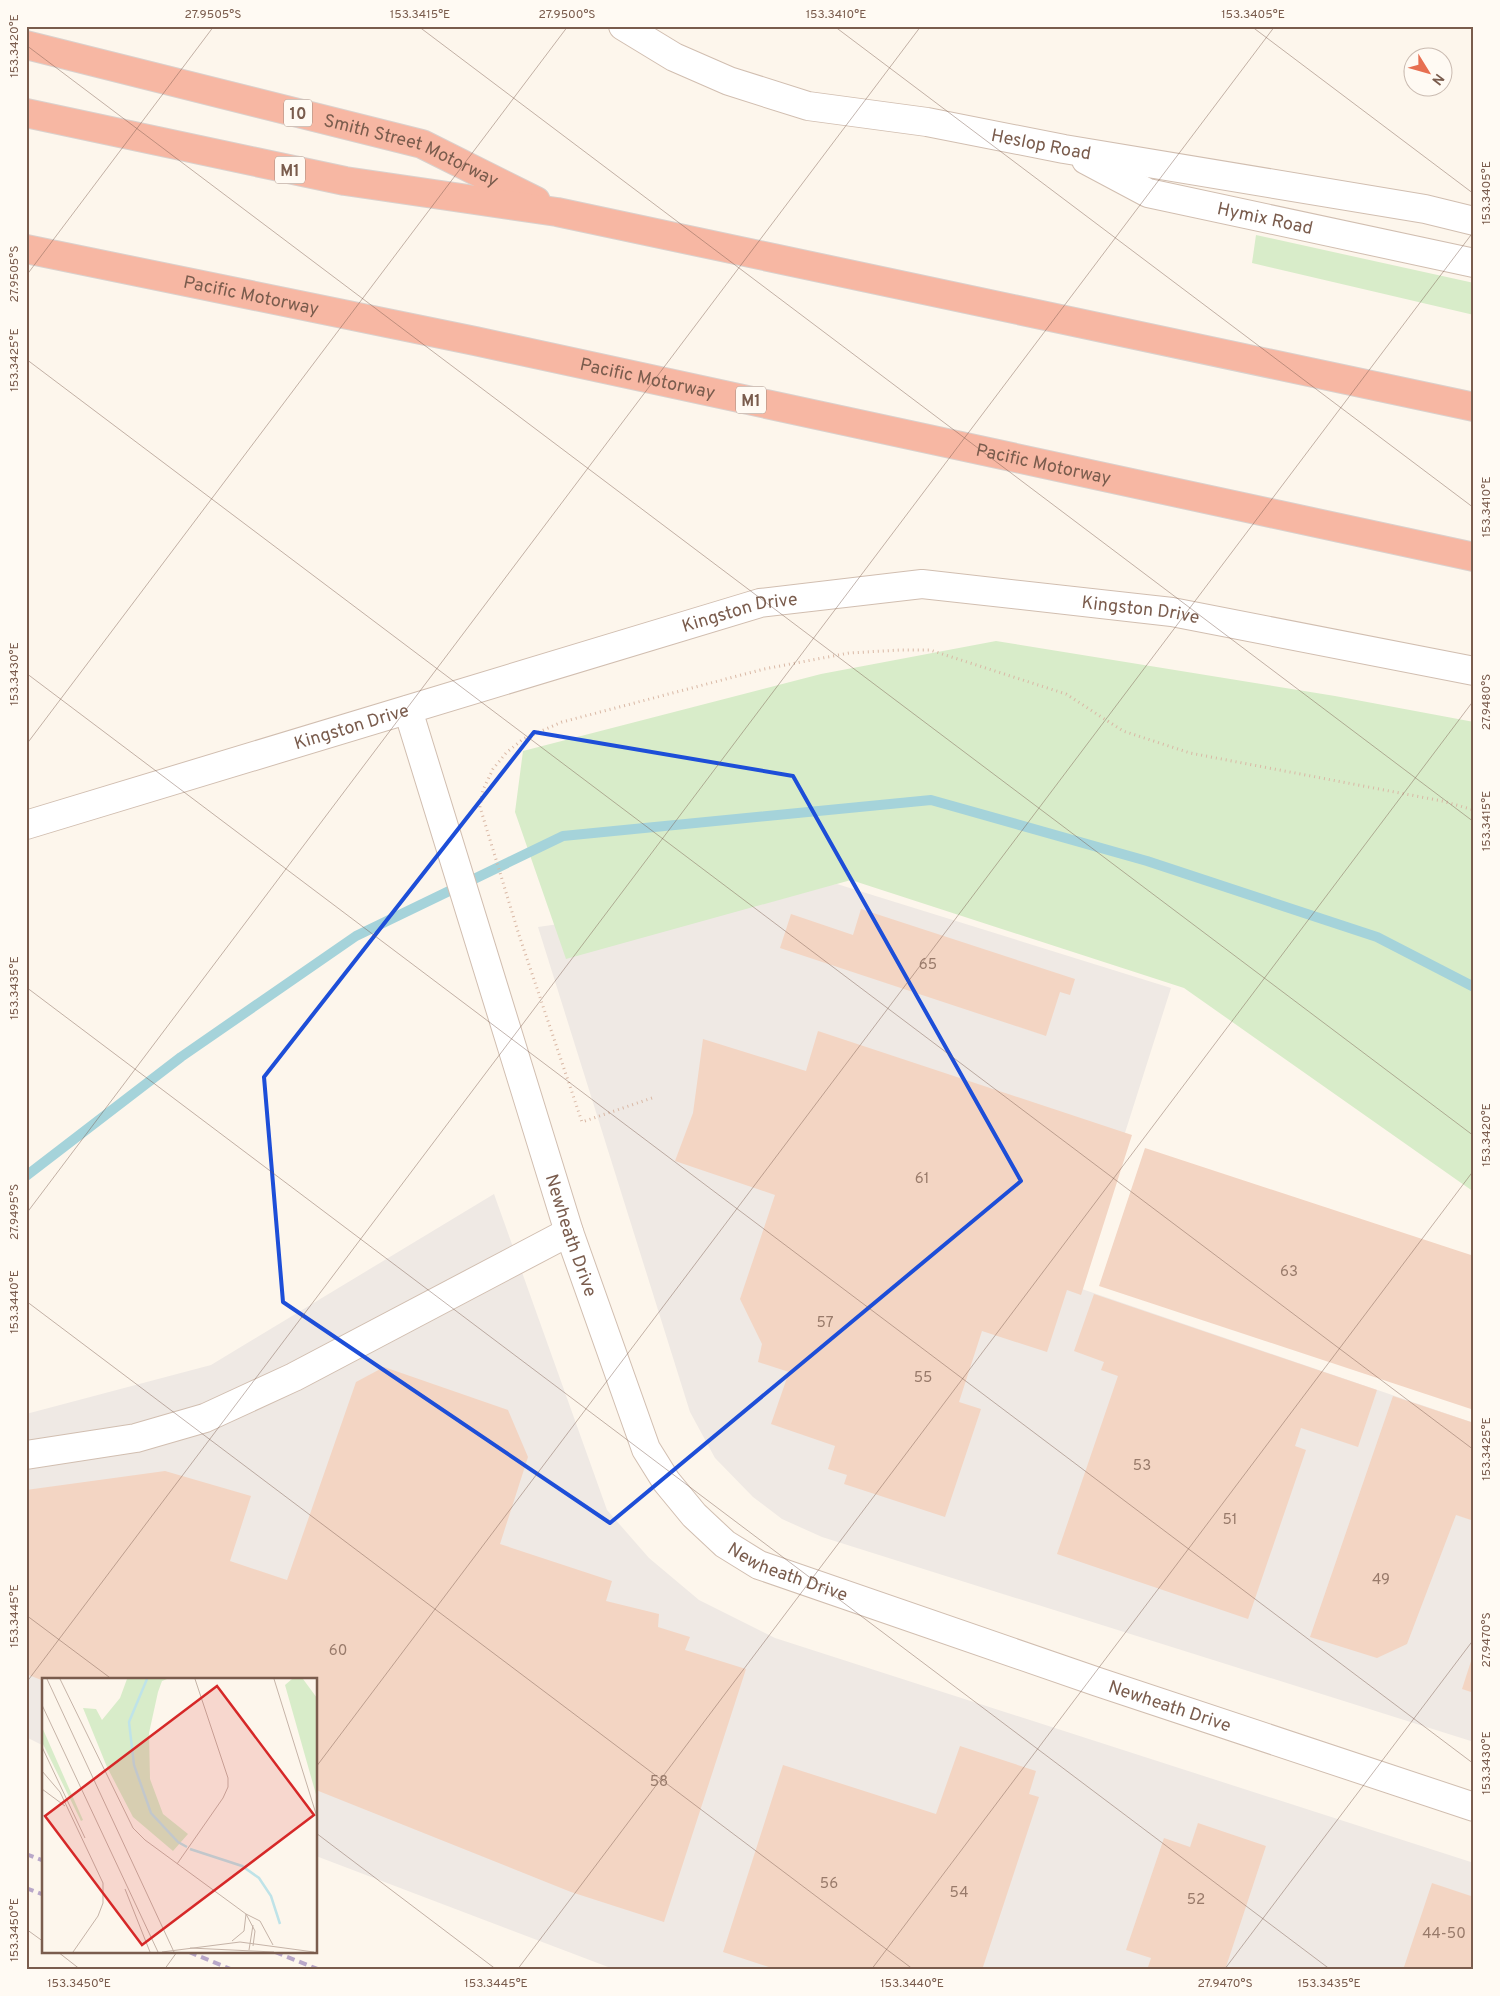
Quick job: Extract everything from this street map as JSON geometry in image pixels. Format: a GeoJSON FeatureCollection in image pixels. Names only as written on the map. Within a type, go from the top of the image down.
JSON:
{"type":"FeatureCollection","features":[{"type":"Feature","properties":{"kind":"highway","name":"Smith Street Motorway"},"geometry":{"type":"LineString","coordinates":[[26,45],[422,144],[557,212]]}},
{"type":"Feature","properties":{"kind":"highway","name":"M1"},"geometry":{"type":"LineString","coordinates":[[26,113],[345,181],[557,212],[1474,407]]}},
{"type":"Feature","properties":{"kind":"highway","name":"Pacific Motorway"},"geometry":{"type":"LineString","coordinates":[[26,249],[476,341],[1474,557]]}},
{"type":"Feature","properties":{"kind":"street","name":"Heslop Road"},"geometry":{"type":"LineString","coordinates":[[623,26],[674,57],[729,81],[808,106],[928,122],[1064,149],[1425,209],[1474,221]]}},
{"type":"Feature","properties":{"kind":"street","name":"Hymix Road"},"geometry":{"type":"LineString","coordinates":[[1064,149],[1148,193],[1474,263]]}},
{"type":"Feature","properties":{"kind":"street"},"geometry":{"type":"LineString","coordinates":[[1425,209],[1474,202]]}},
{"type":"Feature","properties":{"kind":"street","name":"Kingston Drive"},"geometry":{"type":"LineString","coordinates":[[26,825],[760,603],[922,584],[1172,612],[1474,671]]}},
{"type":"Feature","properties":{"kind":"street","name":"Newheath Drive"},"geometry":{"type":"LineString","coordinates":[[408,710],[569,1232],[646,1448],[666,1481],[694,1515],[725,1544],[759,1565],[1098,1682],[1474,1807]]}},
{"type":"Feature","properties":{"kind":"street"},"geometry":{"type":"LineString","coordinates":[[26,1455],[136,1438],[205,1418],[294,1377],[569,1232]]}},
{"type":"Feature","properties":{"kind":"path"},"geometry":{"type":"LineString","coordinates":[[652,1098],[582,1122],[519,935],[480,807],[483,790],[493,769],[506,753],[523,739],[562,722],[764,669],[848,653],[930,650],[1066,694],[1123,731],[1190,753],[1442,801],[1474,810]]}},
{"type":"Feature","properties":{"kind":"highlighted area"},"geometry":{"type":"Polygon","coordinates":[[[534,732],[793,776],[1021,1181],[610,1523],[283,1302],[264,1077],[534,732]]]}},
{"type":"Feature","properties":{"kind":"shaded area"},"geometry":{"type":"Polygon","coordinates":[[[837,884],[1171,988],[1076,1287],[1474,1423],[1474,1742],[822,1537],[782,1519],[753,1497],[715,1458],[690,1412],[538,927],[837,884]]]}},
{"type":"Feature","properties":{"kind":"shaded area"},"geometry":{"type":"Polygon","coordinates":[[[494,1194],[607,1510],[649,1558],[699,1600],[775,1638],[1474,1863],[1474,1970],[616,1970],[318,1857],[318,1678],[42,1678],[42,1745],[26,1737],[26,1414],[211,1365],[494,1194]]]}},
{"type":"Feature","properties":{"kind":"green space"},"geometry":{"type":"Polygon","coordinates":[[[1256,235],[1474,283],[1474,315],[1252,263],[1256,235]]]}},
{"type":"Feature","properties":{"kind":"green space"},"geometry":{"type":"Polygon","coordinates":[[[996,641],[1335,696],[1474,722],[1474,1192],[1184,988],[851,880],[566,959],[515,812],[523,751],[821,674],[996,641]]]}},
{"type":"Feature","properties":{"kind":"building"},"geometry":{"type":"Polygon","coordinates":[[[861,909],[1075,979],[1070,995],[1060,992],[1046,1036],[780,948],[791,914],[853,935],[861,909]]]}},
{"type":"Feature","properties":{"kind":"building"},"geometry":{"type":"Polygon","coordinates":[[[818,1031],[1132,1135],[1081,1295],[1067,1290],[1047,1352],[982,1331],[959,1402],[981,1409],[945,1517],[844,1484],[847,1475],[828,1469],[835,1446],[771,1424],[789,1372],[758,1362],[762,1344],[740,1299],[775,1195],[675,1161],[693,1113],[703,1039],[806,1071],[818,1031]]]}},
{"type":"Feature","properties":{"kind":"building"},"geometry":{"type":"Polygon","coordinates":[[[1145,1148],[1474,1256],[1474,1410],[1099,1286],[1145,1148]]]}},
{"type":"Feature","properties":{"kind":"building"},"geometry":{"type":"Polygon","coordinates":[[[1094,1294],[1377,1390],[1358,1447],[1301,1428],[1295,1446],[1306,1450],[1248,1619],[1057,1554],[1118,1376],[1101,1370],[1104,1362],[1074,1351],[1094,1294]]]}},
{"type":"Feature","properties":{"kind":"building"},"geometry":{"type":"Polygon","coordinates":[[[384,1367],[508,1410],[528,1457],[500,1544],[612,1581],[606,1601],[659,1614],[658,1627],[690,1637],[685,1650],[746,1669],[664,1922],[571,1892],[318,1791],[318,1678],[42,1678],[42,1680],[26,1674],[26,1490],[165,1471],[251,1496],[230,1561],[287,1580],[356,1382],[384,1367]]]}},
{"type":"Feature","properties":{"kind":"building"},"geometry":{"type":"Polygon","coordinates":[[[1393,1396],[1474,1423],[1474,1521],[1456,1515],[1407,1644],[1377,1658],[1310,1637],[1393,1396]]]}},
{"type":"Feature","properties":{"kind":"building"},"geometry":{"type":"Polygon","coordinates":[[[1474,1655],[1474,1693],[1462,1689],[1474,1655]]]}},
{"type":"Feature","properties":{"kind":"building"},"geometry":{"type":"Polygon","coordinates":[[[960,1746],[1036,1771],[1029,1794],[1039,1797],[982,1970],[778,1970],[723,1952],[783,1765],[936,1814],[960,1746]]]}},
{"type":"Feature","properties":{"kind":"building"},"geometry":{"type":"Polygon","coordinates":[[[1198,1823],[1266,1846],[1225,1970],[1147,1970],[1151,1958],[1126,1950],[1164,1838],[1190,1847],[1198,1823]]]}},
{"type":"Feature","properties":{"kind":"building"},"geometry":{"type":"Polygon","coordinates":[[[1432,1883],[1474,1897],[1474,1970],[1403,1970],[1432,1883]]]}},
{"type":"Feature","properties":{"kind":"waterway"},"geometry":{"type":"LineString","coordinates":[[26,1176],[181,1057],[356,936],[563,836],[931,800],[1147,861],[1377,937],[1474,987]]}},
{"type":"Feature","properties":{"kind":"railway"},"geometry":{"type":"LineString","coordinates":[[26,1854],[42,1860]]}},
{"type":"Feature","properties":{"kind":"railway"},"geometry":{"type":"LineString","coordinates":[[26,1888],[42,1894]]}},
{"type":"Feature","properties":{"kind":"railway"},"geometry":{"type":"LineString","coordinates":[[194,1954],[233,1970]]}},
{"type":"Feature","properties":{"kind":"railway"},"geometry":{"type":"LineString","coordinates":[[280,1954],[320,1970]]}}]}
